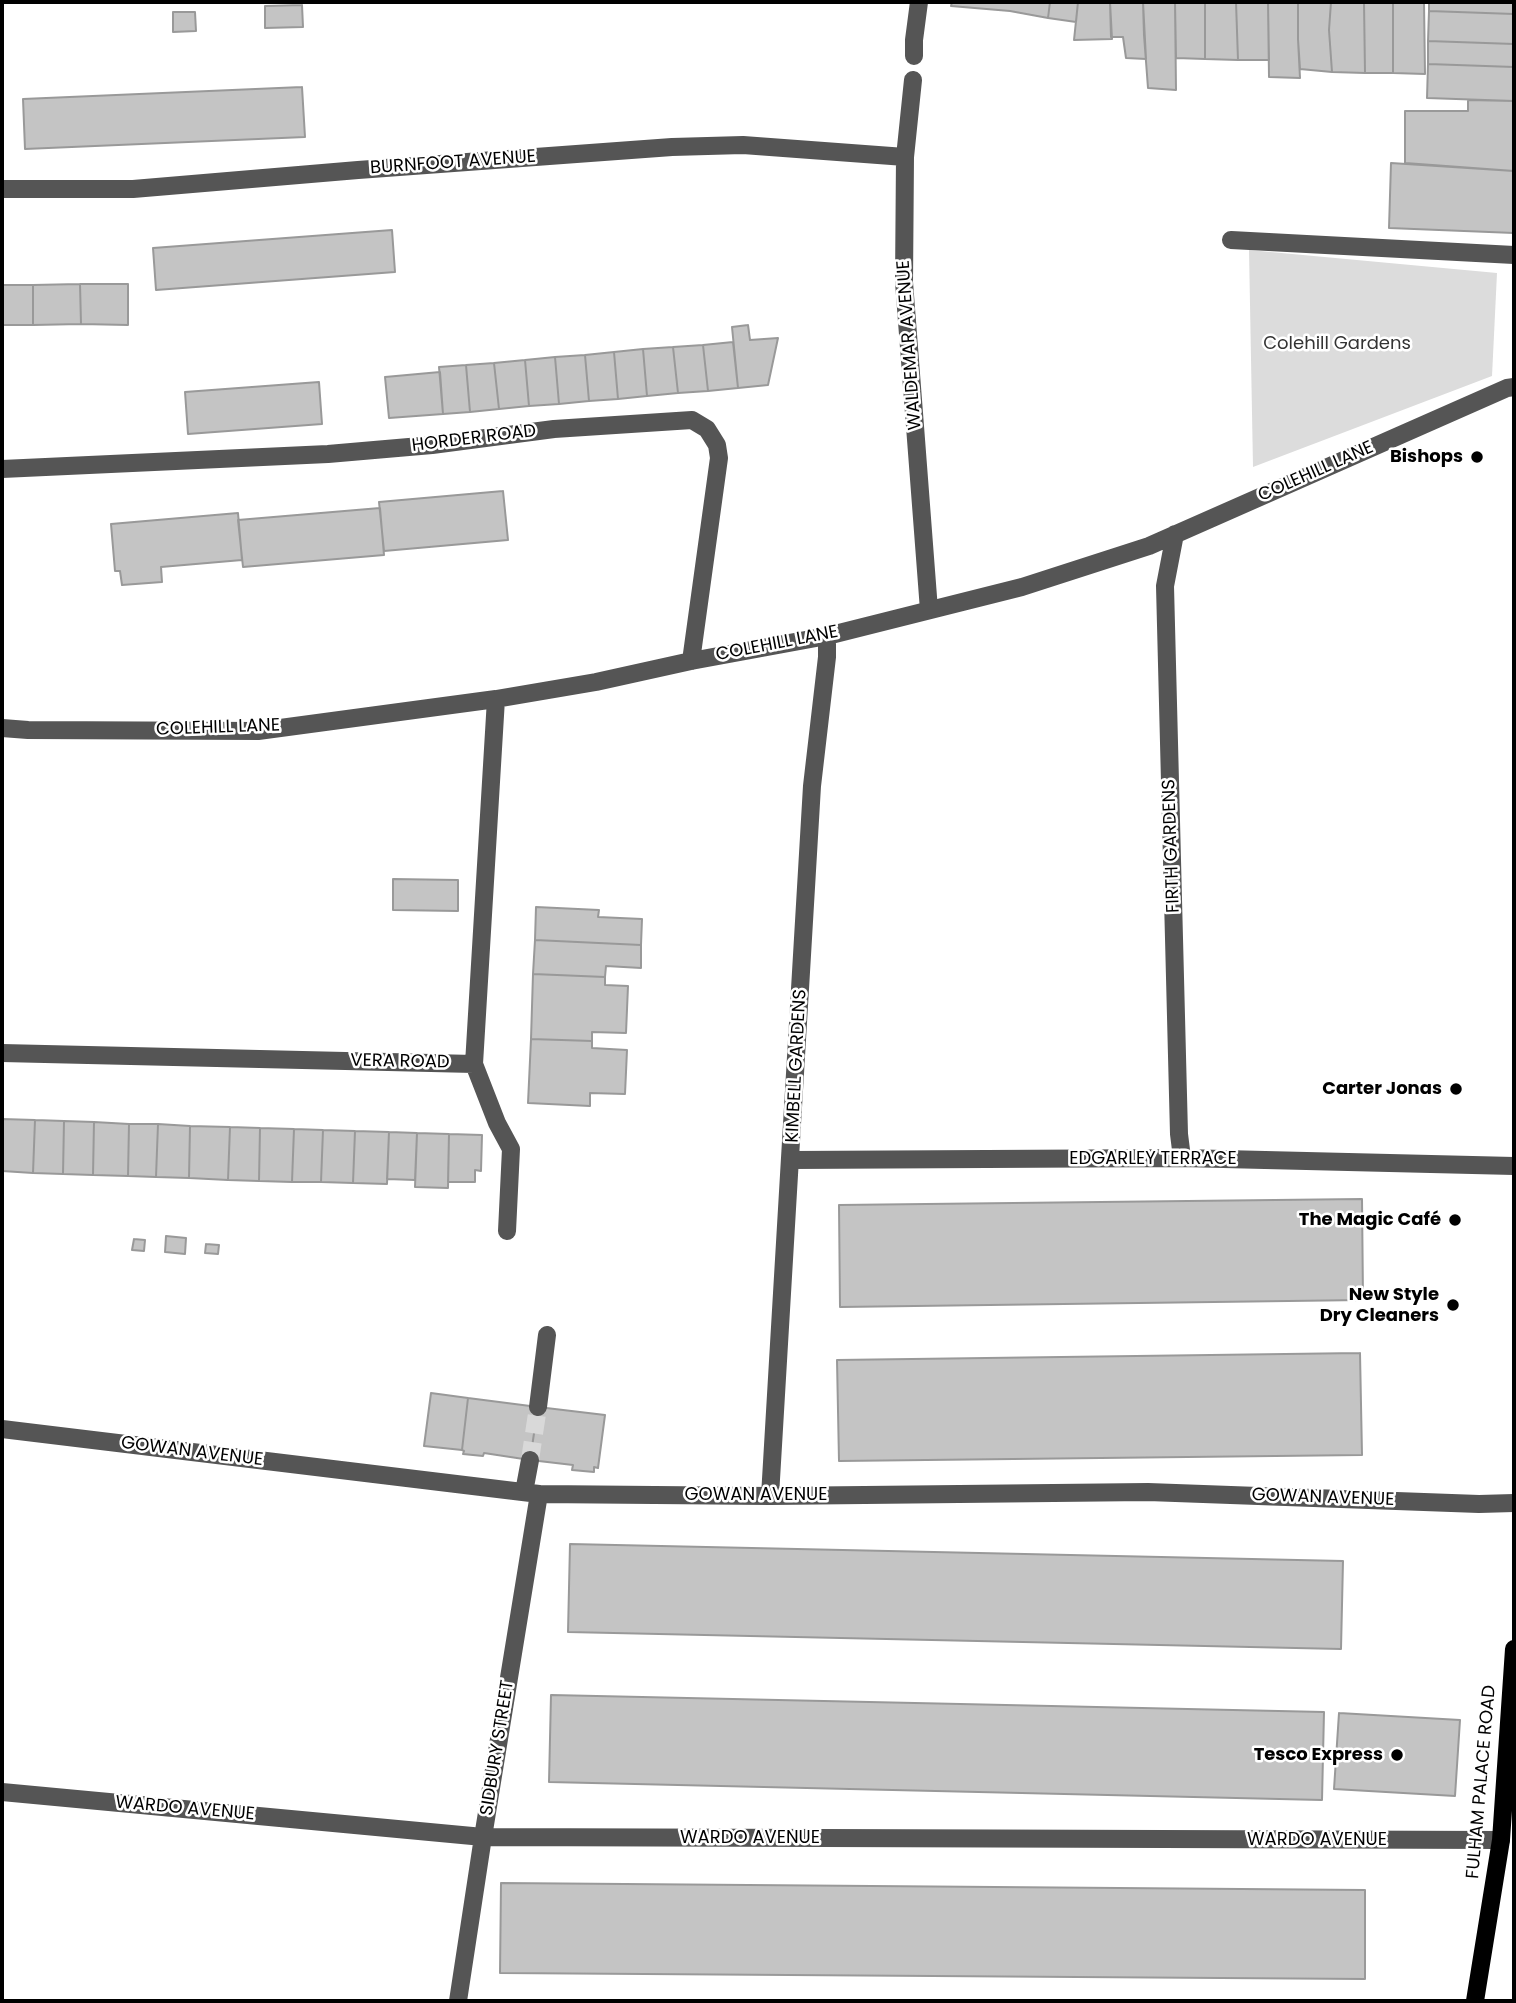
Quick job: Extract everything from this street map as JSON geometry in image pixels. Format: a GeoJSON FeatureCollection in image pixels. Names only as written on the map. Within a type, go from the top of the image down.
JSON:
{"type":"FeatureCollection","features":[{"type":"Feature","properties":{"kind":"main road","name":"FULHAM PALACE ROAD"},"geometry":{"type":"LineString","coordinates":[[1475,2001],[1501,1840],[1514,1649]]}},
{"type":"Feature","properties":{"kind":"street"},"geometry":{"type":"LineString","coordinates":[[914,57],[919,2]]}},
{"type":"Feature","properties":{"kind":"street","name":"WALDEMAR AVENUE"},"geometry":{"type":"LineString","coordinates":[[912,79],[905,157],[904,282],[929,610]]}},
{"type":"Feature","properties":{"kind":"street","name":"BURNFOOT AVENUE"},"geometry":{"type":"LineString","coordinates":[[2,188],[133,189],[672,146],[743,145],[905,157]]}},
{"type":"Feature","properties":{"kind":"street"},"geometry":{"type":"LineString","coordinates":[[1231,240],[1514,255]]}},
{"type":"Feature","properties":{"kind":"street","name":"COLEHILL LANE"},"geometry":{"type":"LineString","coordinates":[[2,729],[258,730],[496,699],[827,636],[1022,587],[1128,552],[1514,387]]}},
{"type":"Feature","properties":{"kind":"street","name":"HORDER ROAD"},"geometry":{"type":"LineString","coordinates":[[2,469],[328,454],[554,429],[692,420],[707,429],[717,445],[719,457],[691,661]]}},
{"type":"Feature","properties":{"kind":"street","name":"FIRTH GARDENS"},"geometry":{"type":"LineString","coordinates":[[1175,534],[1165,586],[1182,1158]]}},
{"type":"Feature","properties":{"kind":"street","name":"KIMBELL GARDENS"},"geometry":{"type":"LineString","coordinates":[[770,1496],[813,786],[827,636]]}},
{"type":"Feature","properties":{"kind":"street","name":"VERA ROAD"},"geometry":{"type":"LineString","coordinates":[[2,1053],[474,1064],[496,699]]}},
{"type":"Feature","properties":{"kind":"street"},"geometry":{"type":"LineString","coordinates":[[474,1064],[497,1123],[511,1149],[507,1231]]}},
{"type":"Feature","properties":{"kind":"street","name":"EDGARLEY TERRACE"},"geometry":{"type":"LineString","coordinates":[[792,1160],[1182,1158],[1514,1166]]}},
{"type":"Feature","properties":{"kind":"street"},"geometry":{"type":"LineString","coordinates":[[538,1407],[547,1335]]}},
{"type":"Feature","properties":{"kind":"street","name":"GOWAN AVENUE"},"geometry":{"type":"LineString","coordinates":[[2,1429],[532,1493],[770,1496],[1148,1492],[1465,1504],[1514,1503]]}},
{"type":"Feature","properties":{"kind":"street","name":"SIDBURY STREET"},"geometry":{"type":"LineString","coordinates":[[458,2001],[532,1493],[530,1460]]}},
{"type":"Feature","properties":{"kind":"street","name":"WARDO AVENUE"},"geometry":{"type":"LineString","coordinates":[[2,1792],[483,1838],[1501,1840]]}},
{"type":"Feature","properties":{"kind":"green space","name":"Colehill Gardens"},"geometry":{"type":"Polygon","coordinates":[[[1249,250],[1497,273],[1492,376],[1253,467],[1249,250]]]}},
{"type":"Feature","properties":{"kind":"building"},"geometry":{"type":"Polygon","coordinates":[[[952,2],[1050,2],[1048,18],[1010,11],[951,6],[952,2]]]}},
{"type":"Feature","properties":{"kind":"building"},"geometry":{"type":"Polygon","coordinates":[[[1050,2],[1078,2],[1076,22],[1048,18],[1050,2]]]}},
{"type":"Feature","properties":{"kind":"building"},"geometry":{"type":"Polygon","coordinates":[[[1078,2],[1110,2],[1112,39],[1074,40],[1078,2]]]}},
{"type":"Feature","properties":{"kind":"building"},"geometry":{"type":"Polygon","coordinates":[[[1110,2],[1143,2],[1146,59],[1126,58],[1123,37],[1111,37],[1110,2]]]}},
{"type":"Feature","properties":{"kind":"building"},"geometry":{"type":"Polygon","coordinates":[[[1143,2],[1175,2],[1176,90],[1148,88],[1143,2]]]}},
{"type":"Feature","properties":{"kind":"building"},"geometry":{"type":"Polygon","coordinates":[[[1175,2],[1205,2],[1205,59],[1176,58],[1175,2]]]}},
{"type":"Feature","properties":{"kind":"building"},"geometry":{"type":"Polygon","coordinates":[[[1205,2],[1236,2],[1238,60],[1205,59],[1205,2]]]}},
{"type":"Feature","properties":{"kind":"building"},"geometry":{"type":"Polygon","coordinates":[[[1236,2],[1268,2],[1269,60],[1238,60],[1236,2]]]}},
{"type":"Feature","properties":{"kind":"building"},"geometry":{"type":"Polygon","coordinates":[[[1268,2],[1298,2],[1300,78],[1269,77],[1268,2]]]}},
{"type":"Feature","properties":{"kind":"building"},"geometry":{"type":"Polygon","coordinates":[[[1298,2],[1331,2],[1329,30],[1332,72],[1300,69],[1298,2]]]}},
{"type":"Feature","properties":{"kind":"building"},"geometry":{"type":"Polygon","coordinates":[[[1331,2],[1364,2],[1365,73],[1332,72],[1329,30],[1331,2]]]}},
{"type":"Feature","properties":{"kind":"building"},"geometry":{"type":"Polygon","coordinates":[[[1364,2],[1393,2],[1393,73],[1365,73],[1364,2]]]}},
{"type":"Feature","properties":{"kind":"building"},"geometry":{"type":"Polygon","coordinates":[[[1393,2],[1424,2],[1425,74],[1393,73],[1393,2]]]}},
{"type":"Feature","properties":{"kind":"building"},"geometry":{"type":"Polygon","coordinates":[[[1429,2],[1514,2],[1514,14],[1429,11],[1429,2]]]}},
{"type":"Feature","properties":{"kind":"building"},"geometry":{"type":"Polygon","coordinates":[[[302,5],[303,27],[265,28],[265,6],[302,5]]]}},
{"type":"Feature","properties":{"kind":"building"},"geometry":{"type":"Polygon","coordinates":[[[1429,11],[1514,14],[1514,44],[1428,41],[1429,11]]]}},
{"type":"Feature","properties":{"kind":"building"},"geometry":{"type":"Polygon","coordinates":[[[173,12],[195,12],[196,31],[173,32],[173,12]]]}},
{"type":"Feature","properties":{"kind":"building"},"geometry":{"type":"Polygon","coordinates":[[[1428,41],[1514,44],[1514,67],[1428,64],[1428,41]]]}},
{"type":"Feature","properties":{"kind":"building"},"geometry":{"type":"Polygon","coordinates":[[[1428,64],[1514,67],[1514,101],[1427,98],[1428,64]]]}},
{"type":"Feature","properties":{"kind":"building"},"geometry":{"type":"Polygon","coordinates":[[[302,87],[305,137],[25,149],[23,99],[302,87]]]}},
{"type":"Feature","properties":{"kind":"building"},"geometry":{"type":"Polygon","coordinates":[[[1468,100],[1514,101],[1514,171],[1405,163],[1405,111],[1468,111],[1468,100]]]}},
{"type":"Feature","properties":{"kind":"building"},"geometry":{"type":"Polygon","coordinates":[[[1391,163],[1514,171],[1514,233],[1389,228],[1391,163]]]}},
{"type":"Feature","properties":{"kind":"building"},"geometry":{"type":"Polygon","coordinates":[[[392,230],[395,272],[156,290],[153,248],[392,230]]]}},
{"type":"Feature","properties":{"kind":"building"},"geometry":{"type":"Polygon","coordinates":[[[80,284],[81,324],[33,325],[33,285],[80,284]]]}},
{"type":"Feature","properties":{"kind":"building"},"geometry":{"type":"Polygon","coordinates":[[[80,284],[128,284],[128,325],[81,324],[80,284]]]}},
{"type":"Feature","properties":{"kind":"building"},"geometry":{"type":"Polygon","coordinates":[[[2,285],[33,285],[33,325],[2,325],[2,285]]]}},
{"type":"Feature","properties":{"kind":"building"},"geometry":{"type":"Polygon","coordinates":[[[748,325],[750,340],[778,338],[768,385],[738,388],[732,327],[748,325]]]}},
{"type":"Feature","properties":{"kind":"building"},"geometry":{"type":"Polygon","coordinates":[[[733,342],[738,388],[708,391],[703,345],[733,342]]]}},
{"type":"Feature","properties":{"kind":"building"},"geometry":{"type":"Polygon","coordinates":[[[703,345],[708,391],[678,393],[673,347],[703,345]]]}},
{"type":"Feature","properties":{"kind":"building"},"geometry":{"type":"Polygon","coordinates":[[[673,347],[678,393],[647,396],[643,349],[673,347]]]}},
{"type":"Feature","properties":{"kind":"building"},"geometry":{"type":"Polygon","coordinates":[[[643,349],[647,396],[618,399],[614,352],[643,349]]]}},
{"type":"Feature","properties":{"kind":"building"},"geometry":{"type":"Polygon","coordinates":[[[614,352],[618,399],[589,401],[585,355],[614,352]]]}},
{"type":"Feature","properties":{"kind":"building"},"geometry":{"type":"Polygon","coordinates":[[[585,355],[589,401],[559,404],[555,357],[585,355]]]}},
{"type":"Feature","properties":{"kind":"building"},"geometry":{"type":"Polygon","coordinates":[[[555,357],[559,404],[529,406],[525,360],[555,357]]]}},
{"type":"Feature","properties":{"kind":"building"},"geometry":{"type":"Polygon","coordinates":[[[525,360],[529,406],[499,409],[494,363],[525,360]]]}},
{"type":"Feature","properties":{"kind":"building"},"geometry":{"type":"Polygon","coordinates":[[[494,363],[499,409],[470,412],[466,365],[494,363]]]}},
{"type":"Feature","properties":{"kind":"building"},"geometry":{"type":"Polygon","coordinates":[[[466,365],[470,412],[443,414],[439,367],[466,365]]]}},
{"type":"Feature","properties":{"kind":"building"},"geometry":{"type":"Polygon","coordinates":[[[440,372],[443,414],[389,418],[385,377],[440,372]]]}},
{"type":"Feature","properties":{"kind":"building"},"geometry":{"type":"Polygon","coordinates":[[[319,382],[322,424],[188,434],[185,392],[319,382]]]}},
{"type":"Feature","properties":{"kind":"building"},"geometry":{"type":"Polygon","coordinates":[[[503,491],[508,540],[384,551],[379,502],[503,491]]]}},
{"type":"Feature","properties":{"kind":"building"},"geometry":{"type":"Polygon","coordinates":[[[380,508],[384,555],[243,567],[238,520],[380,508]]]}},
{"type":"Feature","properties":{"kind":"building"},"geometry":{"type":"Polygon","coordinates":[[[238,513],[242,560],[161,567],[162,582],[122,585],[120,571],[115,571],[111,524],[238,513]]]}},
{"type":"Feature","properties":{"kind":"building"},"geometry":{"type":"Polygon","coordinates":[[[393,879],[458,880],[458,911],[393,910],[393,879]]]}},
{"type":"Feature","properties":{"kind":"building"},"geometry":{"type":"Polygon","coordinates":[[[536,907],[599,910],[598,917],[642,919],[641,945],[535,940],[536,907]]]}},
{"type":"Feature","properties":{"kind":"building"},"geometry":{"type":"Polygon","coordinates":[[[535,940],[641,945],[641,968],[606,966],[605,977],[533,974],[535,940]]]}},
{"type":"Feature","properties":{"kind":"building"},"geometry":{"type":"Polygon","coordinates":[[[533,974],[605,977],[605,985],[628,986],[626,1033],[592,1032],[592,1041],[531,1039],[533,974]]]}},
{"type":"Feature","properties":{"kind":"building"},"geometry":{"type":"Polygon","coordinates":[[[531,1039],[592,1041],[592,1048],[627,1050],[625,1094],[590,1093],[590,1106],[528,1103],[531,1039]]]}},
{"type":"Feature","properties":{"kind":"building"},"geometry":{"type":"Polygon","coordinates":[[[2,1119],[35,1120],[33,1173],[2,1171],[2,1119]]]}},
{"type":"Feature","properties":{"kind":"building"},"geometry":{"type":"Polygon","coordinates":[[[35,1120],[64,1121],[63,1174],[33,1173],[35,1120]]]}},
{"type":"Feature","properties":{"kind":"building"},"geometry":{"type":"Polygon","coordinates":[[[64,1121],[94,1122],[93,1175],[63,1174],[64,1121]]]}},
{"type":"Feature","properties":{"kind":"building"},"geometry":{"type":"Polygon","coordinates":[[[94,1122],[129,1124],[128,1176],[93,1175],[94,1122]]]}},
{"type":"Feature","properties":{"kind":"building"},"geometry":{"type":"Polygon","coordinates":[[[129,1124],[158,1124],[156,1177],[128,1176],[129,1124]]]}},
{"type":"Feature","properties":{"kind":"building"},"geometry":{"type":"Polygon","coordinates":[[[158,1124],[190,1126],[189,1178],[156,1177],[158,1124]]]}},
{"type":"Feature","properties":{"kind":"building"},"geometry":{"type":"Polygon","coordinates":[[[190,1126],[230,1127],[228,1180],[189,1178],[190,1126]]]}},
{"type":"Feature","properties":{"kind":"building"},"geometry":{"type":"Polygon","coordinates":[[[230,1127],[260,1128],[259,1181],[228,1180],[230,1127]]]}},
{"type":"Feature","properties":{"kind":"building"},"geometry":{"type":"Polygon","coordinates":[[[260,1128],[294,1129],[292,1182],[259,1181],[260,1128]]]}},
{"type":"Feature","properties":{"kind":"building"},"geometry":{"type":"Polygon","coordinates":[[[294,1129],[323,1130],[321,1182],[292,1182],[294,1129]]]}},
{"type":"Feature","properties":{"kind":"building"},"geometry":{"type":"Polygon","coordinates":[[[323,1130],[355,1131],[353,1183],[321,1182],[323,1130]]]}},
{"type":"Feature","properties":{"kind":"building"},"geometry":{"type":"Polygon","coordinates":[[[355,1131],[389,1132],[387,1184],[353,1183],[355,1131]]]}},
{"type":"Feature","properties":{"kind":"building"},"geometry":{"type":"Polygon","coordinates":[[[389,1132],[417,1133],[415,1180],[387,1179],[389,1132]]]}},
{"type":"Feature","properties":{"kind":"building"},"geometry":{"type":"Polygon","coordinates":[[[417,1133],[449,1134],[448,1188],[415,1187],[417,1133]]]}},
{"type":"Feature","properties":{"kind":"building"},"geometry":{"type":"Polygon","coordinates":[[[449,1134],[482,1135],[481,1171],[475,1170],[475,1182],[448,1182],[449,1134]]]}},
{"type":"Feature","properties":{"kind":"building"},"geometry":{"type":"Polygon","coordinates":[[[1362,1199],[1363,1300],[840,1307],[839,1205],[1362,1199]]]}},
{"type":"Feature","properties":{"kind":"building"},"geometry":{"type":"Polygon","coordinates":[[[166,1236],[186,1238],[185,1254],[165,1252],[166,1236]]]}},
{"type":"Feature","properties":{"kind":"building"},"geometry":{"type":"Polygon","coordinates":[[[134,1239],[145,1240],[144,1251],[132,1250],[134,1239]]]}},
{"type":"Feature","properties":{"kind":"building"},"geometry":{"type":"Polygon","coordinates":[[[206,1244],[219,1245],[218,1254],[205,1253],[206,1244]]]}},
{"type":"Feature","properties":{"kind":"building"},"geometry":{"type":"Polygon","coordinates":[[[1360,1353],[1362,1455],[839,1461],[837,1360],[1360,1353]]]}},
{"type":"Feature","properties":{"kind":"building"},"geometry":{"type":"Polygon","coordinates":[[[431,1393],[468,1398],[462,1450],[424,1446],[431,1393]]]}},
{"type":"Feature","properties":{"kind":"building"},"geometry":{"type":"Polygon","coordinates":[[[468,1398],[538,1407],[530,1460],[484,1453],[483,1456],[463,1454],[468,1398]]]}},
{"type":"Feature","properties":{"kind":"building"},"geometry":{"type":"Polygon","coordinates":[[[538,1407],[605,1415],[598,1468],[594,1467],[594,1472],[572,1470],[573,1465],[530,1460],[538,1407]]]}},
{"type":"Feature","properties":{"kind":"building"},"geometry":{"type":"Polygon","coordinates":[[[570,1544],[1343,1561],[1341,1649],[568,1632],[570,1544]]]}},
{"type":"Feature","properties":{"kind":"building"},"geometry":{"type":"Polygon","coordinates":[[[551,1695],[1324,1712],[1322,1800],[549,1782],[551,1695]]]}},
{"type":"Feature","properties":{"kind":"building","name":"Tesco Express"},"geometry":{"type":"Polygon","coordinates":[[[1339,1713],[1460,1720],[1455,1796],[1334,1789],[1339,1713]]]}},
{"type":"Feature","properties":{"kind":"building"},"geometry":{"type":"Polygon","coordinates":[[[501,1883],[1365,1890],[1365,1979],[500,1973],[501,1883]]]}},
{"type":"Feature","properties":{"kind":"tunnel"},"geometry":{"type":"LineString","coordinates":[[530,1460],[538,1407]]}},
{"type":"Feature","properties":{"kind":"place","name":"Bishops"},"geometry":{"type":"Point","coordinates":[1477,457]}},
{"type":"Feature","properties":{"kind":"place","name":"Carter Jonas"},"geometry":{"type":"Point","coordinates":[1456,1089]}},
{"type":"Feature","properties":{"kind":"place","name":"The Magic Café"},"geometry":{"type":"Point","coordinates":[1455,1220]}},
{"type":"Feature","properties":{"kind":"place","name":"New Style Dry Cleaners"},"geometry":{"type":"Point","coordinates":[1453,1305]}},
{"type":"Feature","properties":{"kind":"place","name":"Tesco Express"},"geometry":{"type":"Point","coordinates":[1397,1755]}}]}
